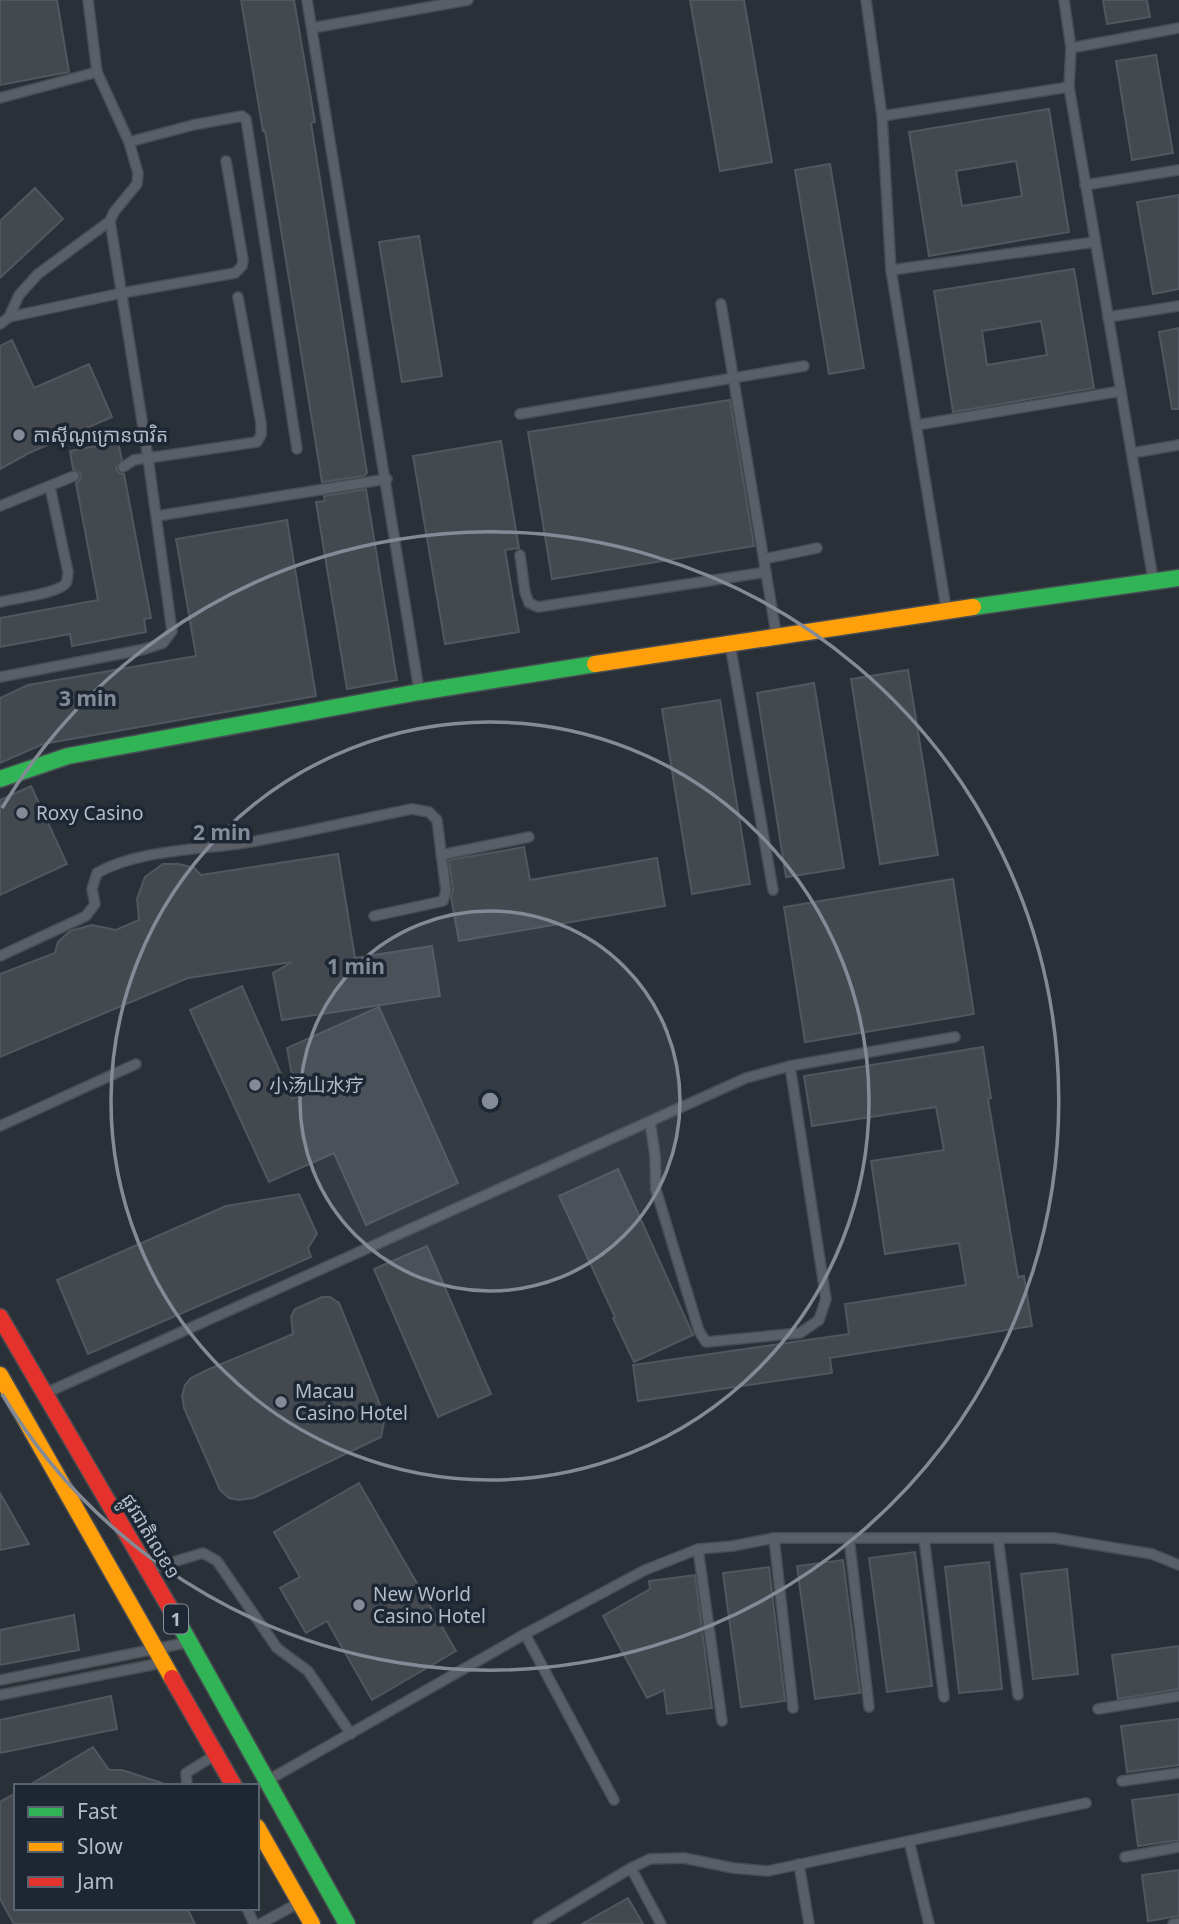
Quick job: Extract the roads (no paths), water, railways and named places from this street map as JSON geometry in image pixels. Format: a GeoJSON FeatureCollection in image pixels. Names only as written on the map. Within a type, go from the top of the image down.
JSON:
{"type":"FeatureCollection","features":[{"type":"Feature","properties":{"kind":"main road"},"geometry":{"type":"LineString","coordinates":[[0,779],[68,756],[419,692],[776,635],[1179,578]]}},
{"type":"Feature","properties":{"kind":"main road","name":"ផ្លូវជាតិលេខ១"},"geometry":{"type":"LineString","coordinates":[[0,1317],[191,1652],[268,1781],[347,1924]]}},
{"type":"Feature","properties":{"kind":"main road","name":"1"},"geometry":{"type":"LineString","coordinates":[[0,1375],[165,1657],[233,1784]]}},
{"type":"Feature","properties":{"kind":"main road"},"geometry":{"type":"LineString","coordinates":[[259,1831],[312,1924]]}},
{"type":"Feature","properties":{"kind":"lane"},"geometry":{"type":"LineString","coordinates":[[9,317],[19,295],[38,274],[110,221],[137,184],[138,173],[129,142],[97,72],[88,0]]}},
{"type":"Feature","properties":{"kind":"lane"},"geometry":{"type":"LineString","coordinates":[[307,0],[387,480],[419,692]]}},
{"type":"Feature","properties":{"kind":"lane"},"geometry":{"type":"LineString","coordinates":[[312,28],[422,4],[468,0]]}},
{"type":"Feature","properties":{"kind":"lane"},"geometry":{"type":"LineString","coordinates":[[866,0],[882,116],[891,270],[947,610]]}},
{"type":"Feature","properties":{"kind":"lane"},"geometry":{"type":"LineString","coordinates":[[1064,0],[1071,48],[1069,87],[1154,582]]}},
{"type":"Feature","properties":{"kind":"lane"},"geometry":{"type":"LineString","coordinates":[[1071,48],[1179,28]]}},
{"type":"Feature","properties":{"kind":"lane"},"geometry":{"type":"LineString","coordinates":[[0,98],[97,72]]}},
{"type":"Feature","properties":{"kind":"lane"},"geometry":{"type":"LineString","coordinates":[[882,116],[1069,87]]}},
{"type":"Feature","properties":{"kind":"lane"},"geometry":{"type":"LineString","coordinates":[[129,142],[192,125],[243,116],[246,119],[297,449]]}},
{"type":"Feature","properties":{"kind":"lane"},"geometry":{"type":"LineString","coordinates":[[0,324],[9,317],[122,293],[228,275],[239,269],[243,260],[226,161]]}},
{"type":"Feature","properties":{"kind":"lane"},"geometry":{"type":"LineString","coordinates":[[1085,185],[1179,170]]}},
{"type":"Feature","properties":{"kind":"lane"},"geometry":{"type":"LineString","coordinates":[[0,677],[163,643],[172,631],[157,516],[110,221]]}},
{"type":"Feature","properties":{"kind":"lane"},"geometry":{"type":"LineString","coordinates":[[891,270],[1095,242]]}},
{"type":"Feature","properties":{"kind":"lane"},"geometry":{"type":"LineString","coordinates":[[123,467],[134,460],[257,442],[261,435],[261,423],[238,298]]}},
{"type":"Feature","properties":{"kind":"lane"},"geometry":{"type":"LineString","coordinates":[[721,304],[776,635]]}},
{"type":"Feature","properties":{"kind":"lane"},"geometry":{"type":"LineString","coordinates":[[1108,317],[1179,306]]}},
{"type":"Feature","properties":{"kind":"lane"},"geometry":{"type":"LineString","coordinates":[[520,414],[804,366]]}},
{"type":"Feature","properties":{"kind":"lane"},"geometry":{"type":"LineString","coordinates":[[917,425],[1121,391]]}},
{"type":"Feature","properties":{"kind":"lane"},"geometry":{"type":"LineString","coordinates":[[1132,453],[1179,445]]}},
{"type":"Feature","properties":{"kind":"lane"},"geometry":{"type":"LineString","coordinates":[[0,506],[74,476]]}},
{"type":"Feature","properties":{"kind":"lane"},"geometry":{"type":"LineString","coordinates":[[157,516],[387,480]]}},
{"type":"Feature","properties":{"kind":"lane"},"geometry":{"type":"LineString","coordinates":[[0,602],[52,591],[66,583],[68,572],[50,487]]}},
{"type":"Feature","properties":{"kind":"lane"},"geometry":{"type":"LineString","coordinates":[[764,559],[817,548]]}},
{"type":"Feature","properties":{"kind":"lane"},"geometry":{"type":"LineString","coordinates":[[520,555],[525,592],[529,603],[538,607],[766,572]]}},
{"type":"Feature","properties":{"kind":"lane"},"geometry":{"type":"LineString","coordinates":[[730,642],[773,890]]}},
{"type":"Feature","properties":{"kind":"lane"},"geometry":{"type":"LineString","coordinates":[[0,956],[86,916],[95,904],[92,889],[97,873],[111,865],[169,853],[243,843],[412,809],[429,812],[437,820],[446,891],[443,901],[374,916]]}},
{"type":"Feature","properties":{"kind":"lane"},"geometry":{"type":"LineString","coordinates":[[440,855],[529,837]]}},
{"type":"Feature","properties":{"kind":"lane"},"geometry":{"type":"LineString","coordinates":[[18,1406],[746,1078],[790,1066],[955,1037]]}},
{"type":"Feature","properties":{"kind":"lane"},"geometry":{"type":"LineString","coordinates":[[0,1126],[136,1064]]}},
{"type":"Feature","properties":{"kind":"lane"},"geometry":{"type":"LineString","coordinates":[[650,1122],[656,1190],[699,1331],[706,1342],[800,1333],[819,1320],[827,1299],[790,1066]]}},
{"type":"Feature","properties":{"kind":"lane"},"geometry":{"type":"LineString","coordinates":[[774,1538],[793,1708]]}},
{"type":"Feature","properties":{"kind":"lane"},"geometry":{"type":"LineString","coordinates":[[268,1781],[525,1634],[645,1570],[698,1549],[774,1538],[1054,1538],[1152,1554],[1179,1565]]}},
{"type":"Feature","properties":{"kind":"lane"},"geometry":{"type":"LineString","coordinates":[[849,1538],[869,1707]]}},
{"type":"Feature","properties":{"kind":"lane"},"geometry":{"type":"LineString","coordinates":[[924,1538],[944,1697]]}},
{"type":"Feature","properties":{"kind":"lane"},"geometry":{"type":"LineString","coordinates":[[998,1538],[1018,1695]]}},
{"type":"Feature","properties":{"kind":"lane"},"geometry":{"type":"LineString","coordinates":[[698,1549],[722,1721]]}},
{"type":"Feature","properties":{"kind":"lane"},"geometry":{"type":"LineString","coordinates":[[146,1570],[203,1553],[217,1561],[277,1648],[308,1671],[351,1734]]}},
{"type":"Feature","properties":{"kind":"lane"},"geometry":{"type":"LineString","coordinates":[[525,1634],[614,1800]]}},
{"type":"Feature","properties":{"kind":"lane"},"geometry":{"type":"LineString","coordinates":[[0,1695],[191,1652]]}},
{"type":"Feature","properties":{"kind":"lane"},"geometry":{"type":"LineString","coordinates":[[0,1680],[165,1657]]}},
{"type":"Feature","properties":{"kind":"lane"},"geometry":{"type":"LineString","coordinates":[[1098,1709],[1179,1696]]}},
{"type":"Feature","properties":{"kind":"lane"},"geometry":{"type":"LineString","coordinates":[[187,1784],[186,1773],[216,1754]]}},
{"type":"Feature","properties":{"kind":"lane"},"geometry":{"type":"LineString","coordinates":[[1122,1781],[1179,1773]]}},
{"type":"Feature","properties":{"kind":"lane"},"geometry":{"type":"LineString","coordinates":[[538,1924],[650,1859],[684,1858],[733,1868],[768,1871],[1086,1803]]}},
{"type":"Feature","properties":{"kind":"lane"},"geometry":{"type":"LineString","coordinates":[[909,1841],[929,1924]]}},
{"type":"Feature","properties":{"kind":"lane"},"geometry":{"type":"LineString","coordinates":[[1125,1857],[1179,1847]]}},
{"type":"Feature","properties":{"kind":"lane"},"geometry":{"type":"LineString","coordinates":[[799,1864],[809,1924]]}},
{"type":"Feature","properties":{"kind":"lane"},"geometry":{"type":"LineString","coordinates":[[631,1868],[661,1924]]}},
{"type":"Feature","properties":{"kind":"lane"},"geometry":{"type":"LineString","coordinates":[[257,1924],[299,1902]]}},
{"type":"Feature","properties":{"kind":"lane"},"geometry":{"type":"LineString","coordinates":[[1173,1924],[1179,1923]]}},
{"type":"Feature","properties":{"kind":"place","name":"កាស៊ីណូក្រោនបាវិត"},"geometry":{"type":"Point","coordinates":[19,435]}},
{"type":"Feature","properties":{"kind":"place","name":"Roxy Casino"},"geometry":{"type":"Point","coordinates":[22,813]}},
{"type":"Feature","properties":{"kind":"place","name":"小汤山水疗"},"geometry":{"type":"Point","coordinates":[255,1085]}},
{"type":"Feature","properties":{"kind":"place","name":"Macau Casino Hotel"},"geometry":{"type":"Point","coordinates":[281,1402]}},
{"type":"Feature","properties":{"kind":"place","name":"New World Casino Hotel"},"geometry":{"type":"Point","coordinates":[359,1605]}}]}
